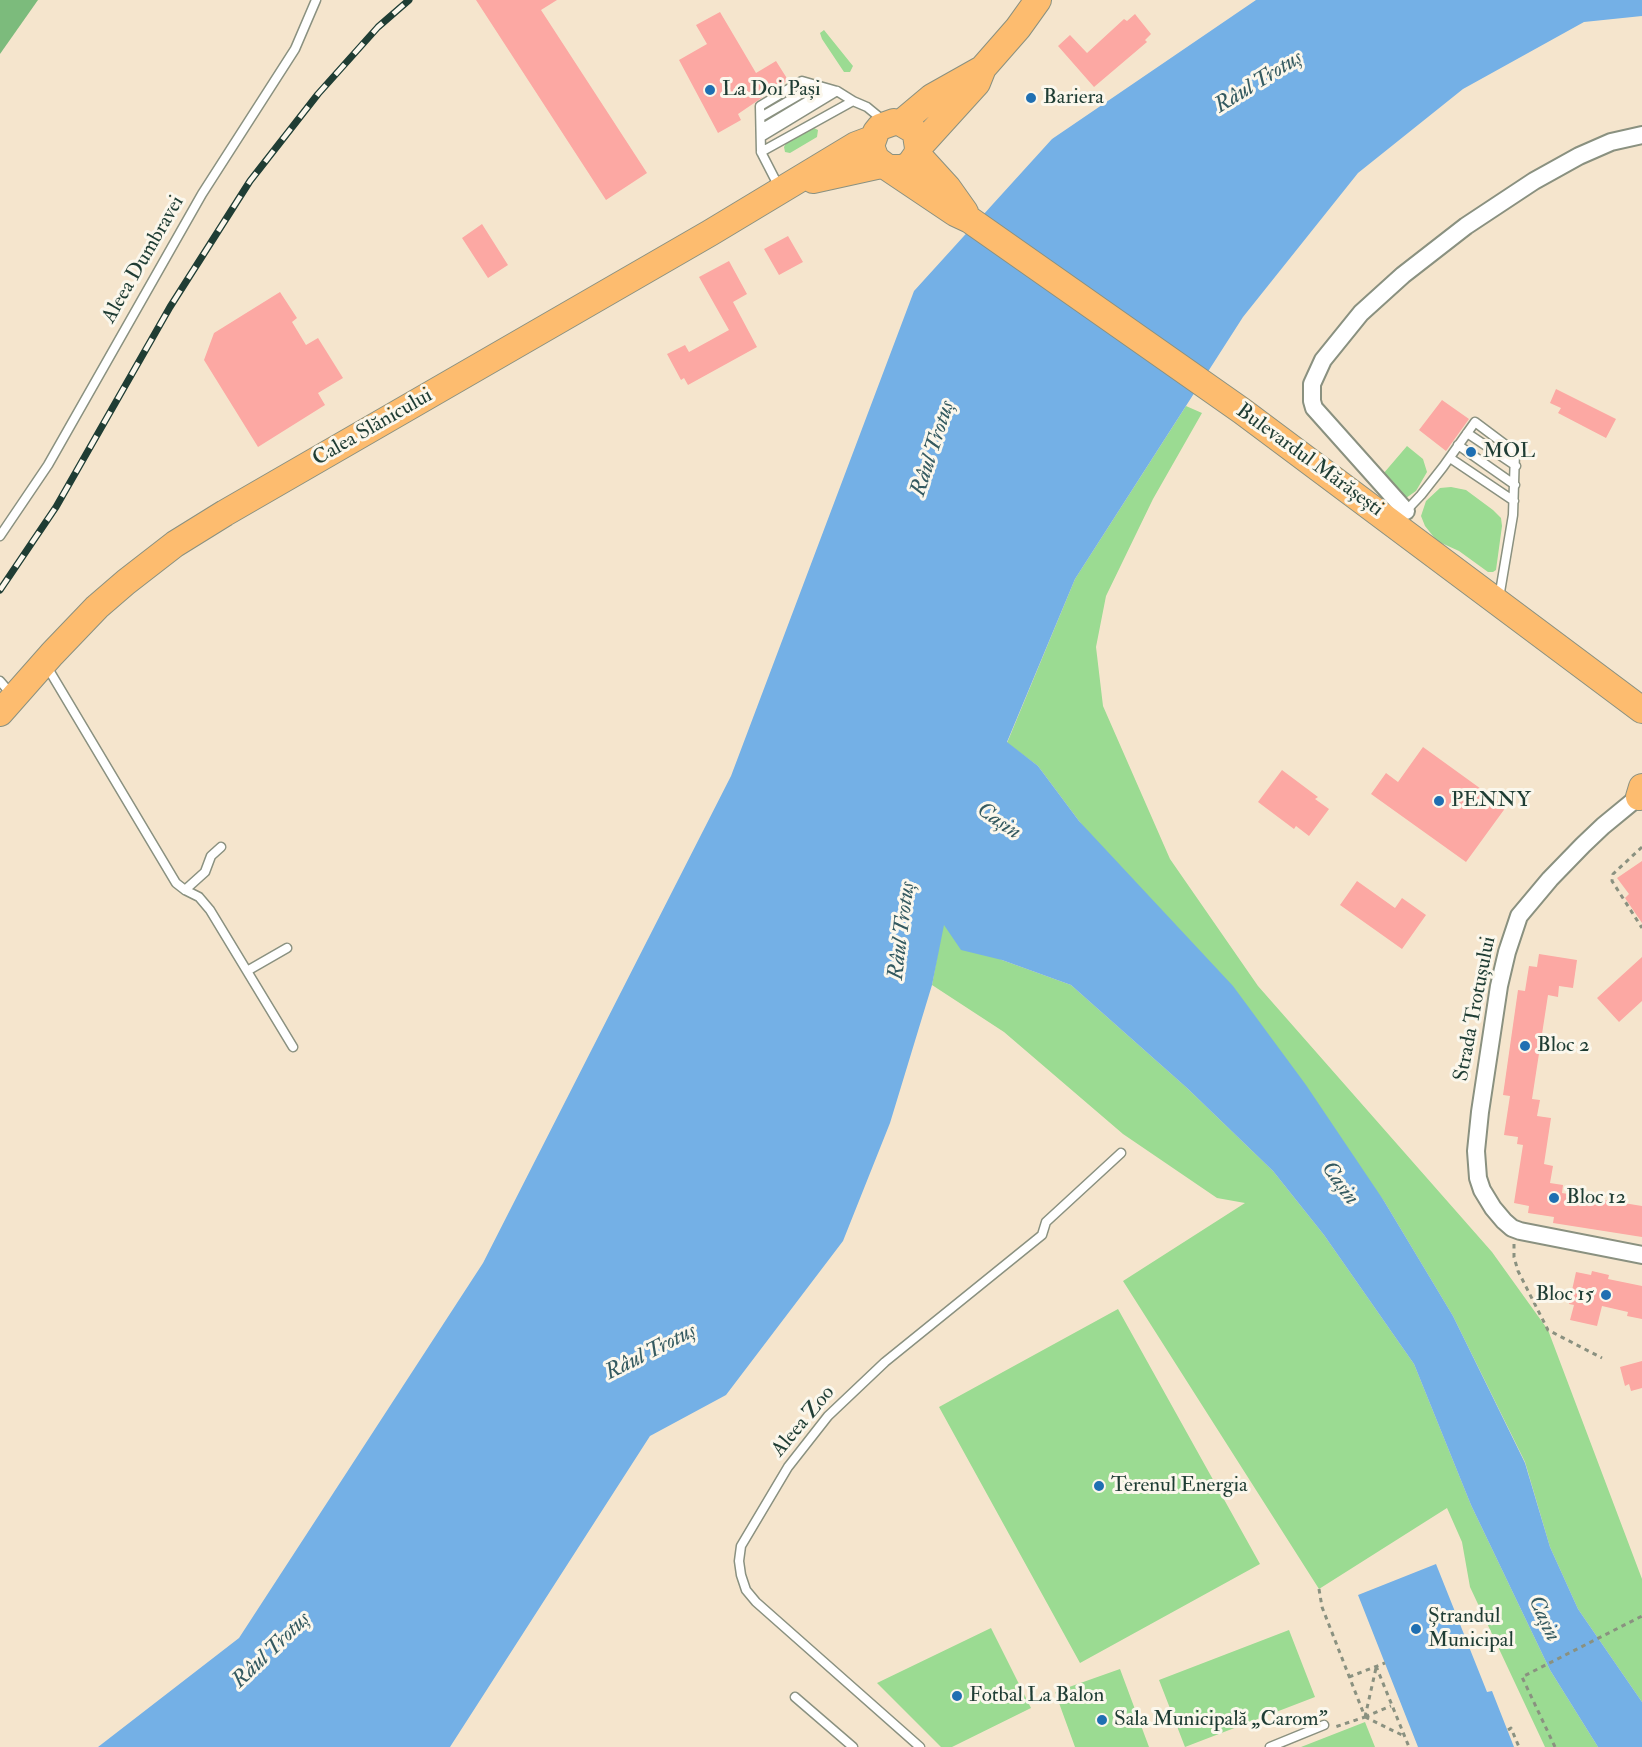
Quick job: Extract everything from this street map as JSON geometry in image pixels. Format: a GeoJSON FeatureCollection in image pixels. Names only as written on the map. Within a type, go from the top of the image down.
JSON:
{"type":"FeatureCollection","features":[{"type":"Feature","properties":{"kind":"main road"},"geometry":{"type":"LineString","coordinates":[[918,151],[913,130],[887,128],[872,153],[885,167],[903,168],[910,164],[918,151],[976,83],[983,68],[1018,28],[1038,0]]}},
{"type":"Feature","properties":{"kind":"main road","name":"Calea Slănicului"},"geometry":{"type":"LineString","coordinates":[[5,697],[44,662],[97,607],[175,544],[710,233],[983,68]]}},
{"type":"Feature","properties":{"kind":"main road","name":"Bulevardul Mărășești"},"geometry":{"type":"LineString","coordinates":[[918,151],[972,222]]}},
{"type":"Feature","properties":{"kind":"main road","name":"Calea Slănicului"},"geometry":{"type":"LineString","coordinates":[[781,190],[836,174],[885,167]]}},
{"type":"Feature","properties":{"kind":"main road","name":"Bulevardul Mărășești"},"geometry":{"type":"LineString","coordinates":[[885,167],[972,222],[1242,411],[1399,517],[1499,602],[1642,710]]}},
{"type":"Feature","properties":{"kind":"street"},"geometry":{"type":"LineString","coordinates":[[1399,517],[1314,408],[1312,384],[1323,360],[1361,313],[1403,275],[1466,226],[1534,181],[1579,156],[1611,142],[1642,135]]}},
{"type":"Feature","properties":{"kind":"street","name":"Strada Trotușului"},"geometry":{"type":"LineString","coordinates":[[1520,1232],[1504,1221],[1492,1208],[1480,1184],[1477,1165],[1480,1112],[1498,986],[1507,952],[1519,916],[1535,895],[1603,826],[1641,793]]}},
{"type":"Feature","properties":{"kind":"street"},"geometry":{"type":"LineString","coordinates":[[1520,1232],[1642,1255]]}},
{"type":"Feature","properties":{"kind":"lane","name":"Aleea Dumbravei"},"geometry":{"type":"LineString","coordinates":[[0,536],[48,465],[202,194],[295,49],[316,0]]}},
{"type":"Feature","properties":{"kind":"lane"},"geometry":{"type":"LineString","coordinates":[[781,190],[761,152],[760,106],[802,81],[833,90],[867,106],[887,128]]}},
{"type":"Feature","properties":{"kind":"lane"},"geometry":{"type":"LineString","coordinates":[[761,133],[833,90]]}},
{"type":"Feature","properties":{"kind":"lane"},"geometry":{"type":"LineString","coordinates":[[761,152],[853,101]]}},
{"type":"Feature","properties":{"kind":"lane"},"geometry":{"type":"LineString","coordinates":[[1399,517],[1421,495],[1475,422],[1515,452],[1514,501],[1499,602]]}},
{"type":"Feature","properties":{"kind":"lane"},"geometry":{"type":"LineString","coordinates":[[1467,433],[1516,466]]}},
{"type":"Feature","properties":{"kind":"lane"},"geometry":{"type":"LineString","coordinates":[[1458,446],[1515,485]]}},
{"type":"Feature","properties":{"kind":"lane"},"geometry":{"type":"LineString","coordinates":[[1450,458],[1514,501]]}},
{"type":"Feature","properties":{"kind":"lane"},"geometry":{"type":"LineString","coordinates":[[44,662],[176,883],[198,897],[210,910],[293,1047]]}},
{"type":"Feature","properties":{"kind":"lane"},"geometry":{"type":"LineString","coordinates":[[185,890],[205,872],[212,856],[221,847]]}},
{"type":"Feature","properties":{"kind":"lane"},"geometry":{"type":"LineString","coordinates":[[247,971],[287,948]]}},
{"type":"Feature","properties":{"kind":"lane","name":"Aleea Zoo"},"geometry":{"type":"LineString","coordinates":[[920,1747],[756,1602],[746,1590],[741,1575],[739,1561],[741,1546],[788,1467],[828,1416],[885,1362],[1042,1235],[1046,1222],[1121,1153]]}},
{"type":"Feature","properties":{"kind":"lane"},"geometry":{"type":"LineString","coordinates":[[795,1697],[853,1747]]}},
{"type":"Feature","properties":{"kind":"lane"},"geometry":{"type":"LineString","coordinates":[[1270,1747],[1324,1725]]}},
{"type":"Feature","properties":{"kind":"path"},"geometry":{"type":"LineString","coordinates":[[1642,847],[1613,874],[1612,881],[1642,928]]}},
{"type":"Feature","properties":{"kind":"path"},"geometry":{"type":"LineString","coordinates":[[1520,1232],[1513,1245],[1518,1271],[1548,1330],[1602,1358]]}},
{"type":"Feature","properties":{"kind":"path"},"geometry":{"type":"LineString","coordinates":[[1319,1589],[1322,1607],[1365,1717],[1404,1736]]}},
{"type":"Feature","properties":{"kind":"path"},"geometry":{"type":"LineString","coordinates":[[1555,1747],[1522,1677],[1642,1617]]}},
{"type":"Feature","properties":{"kind":"path"},"geometry":{"type":"LineString","coordinates":[[1349,1677],[1385,1664]]}},
{"type":"Feature","properties":{"kind":"path"},"geometry":{"type":"LineString","coordinates":[[1376,1666],[1409,1747]]}},
{"type":"Feature","properties":{"kind":"path"},"geometry":{"type":"LineString","coordinates":[[1365,1717],[1376,1666]]}},
{"type":"Feature","properties":{"kind":"path"},"geometry":{"type":"LineString","coordinates":[[1324,1725],[1335,1727],[1391,1706]]}},
{"type":"Feature","properties":{"kind":"path"},"geometry":{"type":"LineString","coordinates":[[1508,1730],[1511,1728],[1519,1747]]}},
{"type":"Feature","properties":{"kind":"green space"},"geometry":{"type":"Polygon","coordinates":[[[0,0],[38,0],[0,54],[0,0]]]}},
{"type":"Feature","properties":{"kind":"green space"},"geometry":{"type":"Polygon","coordinates":[[[824,30],[853,66],[850,72],[844,72],[822,39],[820,33],[824,30]]]}},
{"type":"Feature","properties":{"kind":"green space"},"geometry":{"type":"Polygon","coordinates":[[[814,128],[818,130],[817,137],[790,153],[785,152],[786,143],[814,128]]]}},
{"type":"Feature","properties":{"kind":"green space"},"geometry":{"type":"Polygon","coordinates":[[[1186,406],[1202,413],[1153,499],[1106,596],[1096,647],[1103,706],[1170,859],[1258,986],[1492,1252],[1548,1330],[1642,1579],[1642,1702],[1578,1609],[1550,1547],[1525,1462],[1453,1316],[1384,1201],[1079,821],[1038,766],[1007,743],[1075,579],[1186,406]]]}},
{"type":"Feature","properties":{"kind":"green space"},"geometry":{"type":"Polygon","coordinates":[[[1407,446],[1423,459],[1427,472],[1416,491],[1406,498],[1383,474],[1407,446]]]}},
{"type":"Feature","properties":{"kind":"green space"},"geometry":{"type":"Polygon","coordinates":[[[1451,487],[1466,490],[1501,518],[1496,570],[1493,572],[1488,572],[1459,551],[1437,541],[1425,526],[1421,516],[1426,501],[1440,488],[1451,487]]]}},
{"type":"Feature","properties":{"kind":"green space"},"geometry":{"type":"Polygon","coordinates":[[[943,924],[1002,960],[1071,985],[1187,1088],[1273,1171],[1324,1235],[1414,1364],[1471,1505],[1550,1670],[1598,1747],[1545,1747],[1470,1587],[1462,1542],[1447,1508],[1319,1589],[1123,1281],[1245,1203],[1217,1198],[1123,1134],[1004,1032],[932,985],[943,924]]]}},
{"type":"Feature","properties":{"kind":"green space","name":"Terenul Energia"},"geometry":{"type":"Polygon","coordinates":[[[1118,1309],[1260,1564],[1080,1663],[939,1407],[1118,1309]]]}},
{"type":"Feature","properties":{"kind":"green space","name":"Fotbal La Balon"},"geometry":{"type":"Polygon","coordinates":[[[991,1628],[1031,1708],[952,1747],[941,1747],[877,1683],[991,1628]]]}},
{"type":"Feature","properties":{"kind":"green space"},"geometry":{"type":"Polygon","coordinates":[[[1289,1630],[1315,1697],[1185,1747],[1159,1680],[1289,1630]]]}},
{"type":"Feature","properties":{"kind":"green space","name":"Sala Municipală „Carom”"},"geometry":{"type":"Polygon","coordinates":[[[1120,1669],[1149,1747],[1075,1747],[1055,1692],[1120,1669]]]}},
{"type":"Feature","properties":{"kind":"green space"},"geometry":{"type":"Polygon","coordinates":[[[1365,1722],[1375,1747],[1301,1747],[1365,1722]]]}},
{"type":"Feature","properties":{"kind":"water"},"geometry":{"type":"Polygon","coordinates":[[[1256,0],[1642,0],[1642,16],[1584,22],[1463,89],[1358,173],[1243,317],[1075,579],[1007,742],[1038,766],[1079,821],[1233,986],[1306,1085],[1384,1201],[1453,1316],[1525,1463],[1550,1547],[1578,1609],[1642,1702],[1642,1747],[1598,1747],[1550,1670],[1471,1505],[1414,1364],[1324,1235],[1273,1171],[1187,1088],[1071,985],[1002,960],[961,950],[944,925],[932,985],[890,1123],[843,1241],[726,1395],[650,1436],[450,1747],[98,1747],[239,1638],[483,1263],[731,776],[914,291],[1052,139],[1256,0]]]}},
{"type":"Feature","properties":{"kind":"water","name":"Ștrandul Municipal"},"geometry":{"type":"Polygon","coordinates":[[[1436,1564],[1487,1692],[1492,1691],[1514,1747],[1418,1747],[1358,1595],[1436,1564]]]}},
{"type":"Feature","properties":{"kind":"building"},"geometry":{"type":"Polygon","coordinates":[[[476,0],[557,0],[541,10],[647,173],[606,200],[476,0]]]}},
{"type":"Feature","properties":{"kind":"building"},"geometry":{"type":"Polygon","coordinates":[[[720,12],[756,73],[776,61],[788,80],[738,114],[741,120],[718,133],[679,60],[707,44],[696,25],[720,12]]]}},
{"type":"Feature","properties":{"kind":"building"},"geometry":{"type":"Polygon","coordinates":[[[1135,14],[1151,34],[1145,40],[1147,42],[1094,87],[1058,46],[1070,35],[1087,53],[1124,19],[1127,21],[1135,14]]]}},
{"type":"Feature","properties":{"kind":"building"},"geometry":{"type":"Polygon","coordinates":[[[482,224],[508,265],[488,278],[462,238],[482,224]]]}},
{"type":"Feature","properties":{"kind":"building"},"geometry":{"type":"Polygon","coordinates":[[[788,236],[803,262],[779,275],[764,249],[788,236]]]}},
{"type":"Feature","properties":{"kind":"building"},"geometry":{"type":"Polygon","coordinates":[[[729,261],[747,294],[733,302],[757,347],[688,385],[684,378],[681,380],[667,354],[685,345],[689,352],[729,330],[699,277],[729,261]]]}},
{"type":"Feature","properties":{"kind":"building"},"geometry":{"type":"Polygon","coordinates":[[[280,292],[297,318],[292,322],[306,345],[318,338],[343,378],[318,393],[325,405],[258,447],[204,360],[214,333],[280,292]]]}},
{"type":"Feature","properties":{"kind":"building"},"geometry":{"type":"Polygon","coordinates":[[[1556,389],[1616,419],[1606,438],[1558,413],[1561,408],[1550,403],[1556,389]]]}},
{"type":"Feature","properties":{"kind":"building","name":"MOL"},"geometry":{"type":"Polygon","coordinates":[[[1442,400],[1469,419],[1446,451],[1419,430],[1442,400]]]}},
{"type":"Feature","properties":{"kind":"building","name":"PENNY"},"geometry":{"type":"Polygon","coordinates":[[[1423,747],[1506,807],[1466,862],[1371,794],[1386,773],[1398,782],[1423,747]]]}},
{"type":"Feature","properties":{"kind":"building"},"geometry":{"type":"Polygon","coordinates":[[[1282,770],[1318,797],[1315,799],[1329,809],[1309,836],[1296,826],[1294,829],[1258,802],[1282,770]]]}},
{"type":"Feature","properties":{"kind":"building"},"geometry":{"type":"Polygon","coordinates":[[[1642,861],[1642,923],[1625,898],[1629,894],[1617,878],[1642,861]]]}},
{"type":"Feature","properties":{"kind":"building"},"geometry":{"type":"Polygon","coordinates":[[[1357,881],[1395,908],[1402,898],[1426,915],[1402,949],[1340,905],[1357,881]]]}},
{"type":"Feature","properties":{"kind":"building"},"geometry":{"type":"Polygon","coordinates":[[[1539,954],[1577,960],[1573,988],[1559,986],[1558,997],[1548,995],[1532,1099],[1540,1100],[1537,1116],[1551,1118],[1544,1164],[1553,1166],[1550,1183],[1563,1185],[1562,1193],[1642,1206],[1642,1237],[1553,1223],[1554,1217],[1528,1213],[1529,1206],[1514,1203],[1523,1145],[1517,1144],[1518,1137],[1504,1135],[1510,1096],[1503,1095],[1518,990],[1525,991],[1529,966],[1537,967],[1539,954]]]}},
{"type":"Feature","properties":{"kind":"building"},"geometry":{"type":"Polygon","coordinates":[[[1642,957],[1642,1001],[1619,1022],[1597,998],[1642,957]]]}},
{"type":"Feature","properties":{"kind":"building","name":"Bloc 15"},"geometry":{"type":"Polygon","coordinates":[[[1592,1271],[1609,1275],[1608,1279],[1642,1286],[1642,1319],[1627,1316],[1628,1312],[1602,1306],[1597,1326],[1570,1320],[1574,1305],[1569,1304],[1576,1272],[1591,1275],[1592,1271]]]}},
{"type":"Feature","properties":{"kind":"building"},"geometry":{"type":"Polygon","coordinates":[[[1642,1361],[1642,1388],[1631,1391],[1629,1384],[1625,1386],[1620,1367],[1642,1361]]]}},
{"type":"Feature","properties":{"kind":"railway"},"geometry":{"type":"LineString","coordinates":[[0,590],[56,507],[170,307],[250,181],[318,94],[378,27],[409,0]]}},
{"type":"Feature","properties":{"kind":"place","name":"La Doi Pași"},"geometry":{"type":"Point","coordinates":[710,90]}},
{"type":"Feature","properties":{"kind":"place","name":"Bariera"},"geometry":{"type":"Point","coordinates":[1031,98]}},
{"type":"Feature","properties":{"kind":"place","name":"MOL"},"geometry":{"type":"Point","coordinates":[1471,452]}},
{"type":"Feature","properties":{"kind":"place","name":"PENNY"},"geometry":{"type":"Point","coordinates":[1439,801]}},
{"type":"Feature","properties":{"kind":"place","name":"Bloc 2"},"geometry":{"type":"Point","coordinates":[1525,1046]}},
{"type":"Feature","properties":{"kind":"place","name":"Bloc 12"},"geometry":{"type":"Point","coordinates":[1554,1198]}},
{"type":"Feature","properties":{"kind":"place","name":"Bloc 15"},"geometry":{"type":"Point","coordinates":[1606,1295]}},
{"type":"Feature","properties":{"kind":"place","name":"Terenul Energia"},"geometry":{"type":"Point","coordinates":[1099,1486]}},
{"type":"Feature","properties":{"kind":"place","name":"Ștrandul Municipal"},"geometry":{"type":"Point","coordinates":[1416,1629]}},
{"type":"Feature","properties":{"kind":"place","name":"Fotbal La Balon"},"geometry":{"type":"Point","coordinates":[957,1696]}},
{"type":"Feature","properties":{"kind":"place","name":"Sala Municipală „Carom”"},"geometry":{"type":"Point","coordinates":[1102,1720]}},
{"type":"Feature","properties":{"kind":"water label","name":"Râul Trotuș"},"geometry":{"type":"Point","coordinates":[1259,83]}},
{"type":"Feature","properties":{"kind":"water label","name":"Râul Trotuș"},"geometry":{"type":"Point","coordinates":[934,449]}},
{"type":"Feature","properties":{"kind":"water label","name":"Cașin"},"geometry":{"type":"Point","coordinates":[998,822]}},
{"type":"Feature","properties":{"kind":"water label","name":"Râul Trotuș"},"geometry":{"type":"Point","coordinates":[903,931]}},
{"type":"Feature","properties":{"kind":"water label","name":"Cașin"},"geometry":{"type":"Point","coordinates":[1339,1184]}},
{"type":"Feature","properties":{"kind":"water label","name":"Râul Trotuș"},"geometry":{"type":"Point","coordinates":[651,1353]}},
{"type":"Feature","properties":{"kind":"water label","name":"Cașin"},"geometry":{"type":"Point","coordinates":[1543,1619]}},
{"type":"Feature","properties":{"kind":"water label","name":"Râul Trotuș"},"geometry":{"type":"Point","coordinates":[272,1651]}}]}
